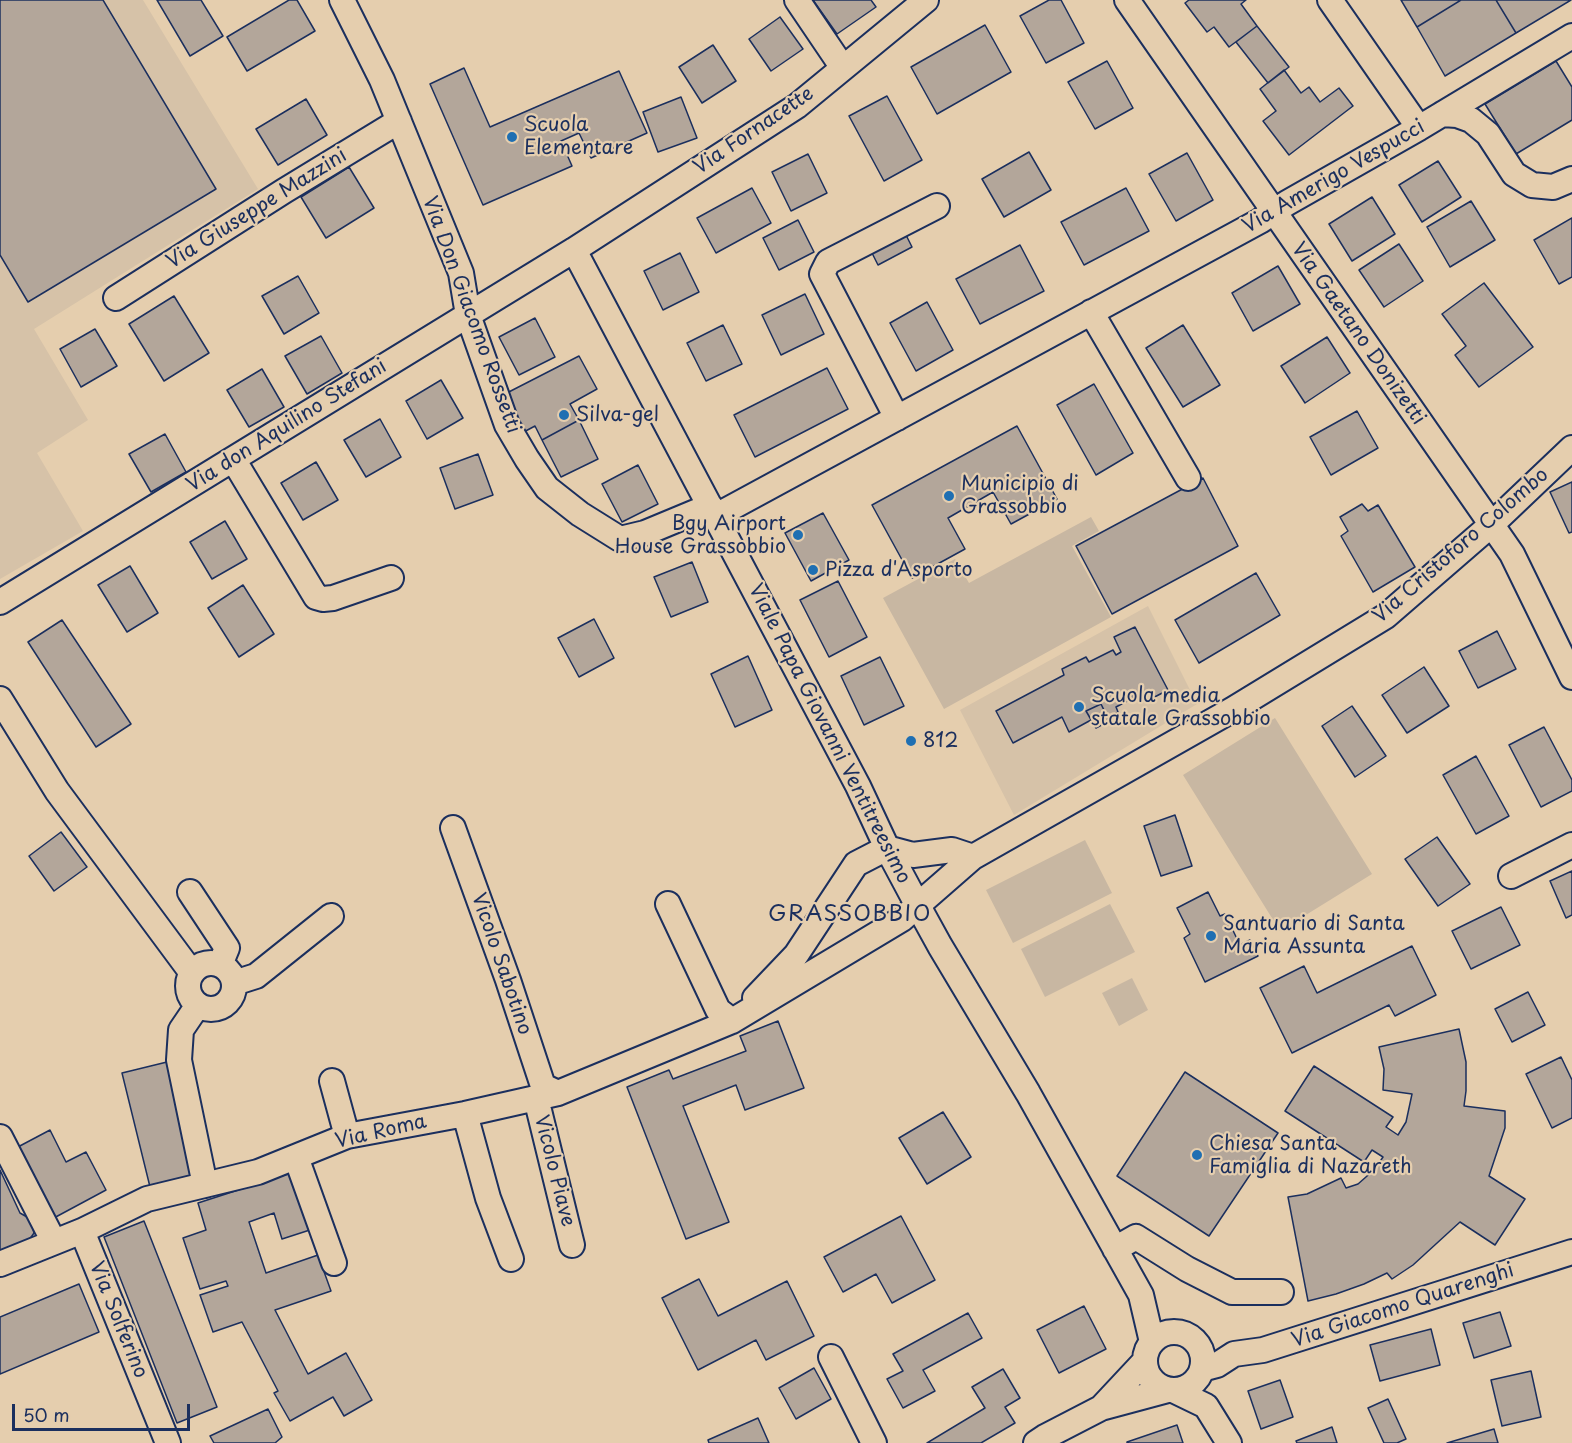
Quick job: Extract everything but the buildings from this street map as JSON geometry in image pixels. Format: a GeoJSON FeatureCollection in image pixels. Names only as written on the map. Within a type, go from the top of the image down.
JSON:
{"type":"FeatureCollection","features":[{"type":"Feature","properties":{"kind":"street","name":"Via Don Giacomo Rossetti"},"geometry":{"type":"LineString","coordinates":[[342,0],[382,80],[461,273],[468,315],[507,425],[547,488],[580,514],[621,540],[713,511]]}},
{"type":"Feature","properties":{"kind":"street"},"geometry":{"type":"LineString","coordinates":[[797,0],[843,68]]}},
{"type":"Feature","properties":{"kind":"street","name":"Via Fornacette"},"geometry":{"type":"LineString","coordinates":[[574,250],[796,106],[926,0]]}},
{"type":"Feature","properties":{"kind":"street","name":"Via Gaetano Donizetti"},"geometry":{"type":"LineString","coordinates":[[1127,0],[1512,554],[1572,677]]}},
{"type":"Feature","properties":{"kind":"street"},"geometry":{"type":"LineString","coordinates":[[1330,0],[1419,128]]}},
{"type":"Feature","properties":{"kind":"street","name":"Via Amerigo Vespucci"},"geometry":{"type":"LineString","coordinates":[[713,511],[897,418],[1260,221],[1287,202],[1419,128],[1572,36]]}},
{"type":"Feature","properties":{"kind":"street"},"geometry":{"type":"LineString","coordinates":[[1442,114],[1457,115],[1471,120],[1488,134],[1514,174],[1532,185],[1552,187],[1572,179]]}},
{"type":"Feature","properties":{"kind":"street","name":"Via Giuseppe Mazzini"},"geometry":{"type":"LineString","coordinates":[[116,298],[399,121]]}},
{"type":"Feature","properties":{"kind":"street"},"geometry":{"type":"LineString","coordinates":[[897,418],[822,274],[828,262],[938,206]]}},
{"type":"Feature","properties":{"kind":"street","name":"Via don Aquilino Stefani"},"geometry":{"type":"LineString","coordinates":[[0,602],[574,250]]}},
{"type":"Feature","properties":{"kind":"street","name":"Viale Papa Giovanni Ventitreesimo"},"geometry":{"type":"LineString","coordinates":[[574,250],[858,786],[918,906],[1028,1093],[1141,1295],[1148,1352]]}},
{"type":"Feature","properties":{"kind":"street"},"geometry":{"type":"LineString","coordinates":[[1091,312],[1188,478]]}},
{"type":"Feature","properties":{"kind":"street","name":"Via Cristoforo Colombo"},"geometry":{"type":"LineString","coordinates":[[918,906],[973,857],[1232,710],[1386,616],[1491,525],[1572,448]]}},
{"type":"Feature","properties":{"kind":"street"},"geometry":{"type":"LineString","coordinates":[[233,459],[316,597],[333,598],[391,578]]}},
{"type":"Feature","properties":{"kind":"street"},"geometry":{"type":"LineString","coordinates":[[0,699],[57,791],[192,973]]}},
{"type":"Feature","properties":{"kind":"street","name":"Vicolo Sabotino"},"geometry":{"type":"LineString","coordinates":[[453,828],[547,1096]]}},
{"type":"Feature","properties":{"kind":"street"},"geometry":{"type":"LineString","coordinates":[[1511,876],[1572,845]]}},
{"type":"Feature","properties":{"kind":"street"},"geometry":{"type":"LineString","coordinates":[[887,848],[913,855],[952,850],[973,857]]}},
{"type":"Feature","properties":{"kind":"street","name":"Via Roma"},"geometry":{"type":"LineString","coordinates":[[732,1021],[796,955],[856,864],[887,848]]}},
{"type":"Feature","properties":{"kind":"street"},"geometry":{"type":"LineString","coordinates":[[190,892],[227,948],[227,974],[233,990],[226,1004],[212,1009],[204,1008],[192,1000],[189,993],[188,986],[192,973],[198,967],[212,963],[227,974],[256,976],[331,916]]}},
{"type":"Feature","properties":{"kind":"street"},"geometry":{"type":"LineString","coordinates":[[668,904],[718,1011],[732,1021]]}},
{"type":"Feature","properties":{"kind":"street","name":"Via Roma"},"geometry":{"type":"LineString","coordinates":[[0,1264],[82,1230],[147,1199],[258,1172],[347,1136],[547,1096],[732,1021],[902,919],[918,906]]}},
{"type":"Feature","properties":{"kind":"street"},"geometry":{"type":"LineString","coordinates":[[198,1005],[181,1030],[179,1060],[205,1185]]}},
{"type":"Feature","properties":{"kind":"street"},"geometry":{"type":"LineString","coordinates":[[333,1082],[347,1136]]}},
{"type":"Feature","properties":{"kind":"street","name":"Vicolo Piave"},"geometry":{"type":"LineString","coordinates":[[547,1096],[572,1245]]}},
{"type":"Feature","properties":{"kind":"street"},"geometry":{"type":"LineString","coordinates":[[465,1114],[488,1198],[511,1259]]}},
{"type":"Feature","properties":{"kind":"street"},"geometry":{"type":"LineString","coordinates":[[0,1137],[54,1242]]}},
{"type":"Feature","properties":{"kind":"street"},"geometry":{"type":"LineString","coordinates":[[296,1157],[334,1263]]}},
{"type":"Feature","properties":{"kind":"street","name":"Via Solferino"},"geometry":{"type":"LineString","coordinates":[[82,1230],[168,1443]]}},
{"type":"Feature","properties":{"kind":"street"},"geometry":{"type":"LineString","coordinates":[[1115,1249],[1136,1237],[1187,1269],[1232,1292],[1281,1292]]}},
{"type":"Feature","properties":{"kind":"street","name":"Via Giacomo Quarenghi"},"geometry":{"type":"LineString","coordinates":[[1202,1371],[1234,1354],[1263,1350],[1572,1252]]}},
{"type":"Feature","properties":{"kind":"street"},"geometry":{"type":"LineString","coordinates":[[1036,1443],[1101,1408],[1190,1387],[1197,1381],[1202,1371],[1203,1355],[1195,1341],[1188,1335],[1180,1333],[1164,1334],[1101,1408]]}},
{"type":"Feature","properties":{"kind":"street"},"geometry":{"type":"LineString","coordinates":[[1195,1341],[1210,1343],[1234,1354]]}},
{"type":"Feature","properties":{"kind":"street"},"geometry":{"type":"LineString","coordinates":[[1148,1352],[1145,1369],[1155,1384],[1206,1406],[1229,1443]]}},
{"type":"Feature","properties":{"kind":"street"},"geometry":{"type":"LineString","coordinates":[[831,1357],[874,1443]]}},
{"type":"Feature","properties":{"kind":"street"},"geometry":{"type":"LineString","coordinates":[[1202,1371],[1207,1383],[1206,1406]]}},
{"type":"Feature","properties":{"kind":"shaded area"},"geometry":{"type":"Polygon","coordinates":[[[0,0],[143,0],[258,189],[34,329],[88,420],[37,453],[83,531],[0,579],[0,0]]]}},
{"type":"Feature","properties":{"kind":"shaded area"},"geometry":{"type":"Polygon","coordinates":[[[1091,517],[1099,531],[1072,546],[1111,617],[944,709],[883,598],[955,559],[969,583],[1091,517]]]}},
{"type":"Feature","properties":{"kind":"shaded area","name":"Scuola media statale Grassobbio"},"geometry":{"type":"Polygon","coordinates":[[[1148,606],[1197,704],[1014,815],[960,710],[1148,606]]]}},
{"type":"Feature","properties":{"kind":"shaded area"},"geometry":{"type":"Polygon","coordinates":[[[1275,718],[1372,874],[1280,931],[1183,775],[1275,718]]]}},
{"type":"Feature","properties":{"kind":"shaded area"},"geometry":{"type":"Polygon","coordinates":[[[1085,840],[1112,893],[1013,943],[986,890],[1085,840]]]}},
{"type":"Feature","properties":{"kind":"shaded area"},"geometry":{"type":"Polygon","coordinates":[[[1110,904],[1135,952],[1045,997],[1021,949],[1110,904]]]}},
{"type":"Feature","properties":{"kind":"shaded area"},"geometry":{"type":"Polygon","coordinates":[[[1132,978],[1148,1010],[1119,1026],[1102,993],[1132,978]]]}},
{"type":"Feature","properties":{"kind":"place","name":"Scuola Elementare"},"geometry":{"type":"Point","coordinates":[512,137]}},
{"type":"Feature","properties":{"kind":"place","name":"Silva-gel"},"geometry":{"type":"Point","coordinates":[564,415]}},
{"type":"Feature","properties":{"kind":"place","name":"Municipio di Grassobbio"},"geometry":{"type":"Point","coordinates":[949,496]}},
{"type":"Feature","properties":{"kind":"place","name":"Bgy Airport House Grassobbio"},"geometry":{"type":"Point","coordinates":[798,535]}},
{"type":"Feature","properties":{"kind":"place","name":"Pizza d'Asporto"},"geometry":{"type":"Point","coordinates":[813,570]}},
{"type":"Feature","properties":{"kind":"place","name":"Scuola media statale Grassobbio"},"geometry":{"type":"Point","coordinates":[1079,707]}},
{"type":"Feature","properties":{"kind":"place","name":"812"},"geometry":{"type":"Point","coordinates":[911,741]}},
{"type":"Feature","properties":{"kind":"place","name":"Santuario di Santa Maria Assunta"},"geometry":{"type":"Point","coordinates":[1211,936]}},
{"type":"Feature","properties":{"kind":"place","name":"Chiesa Santa Famiglia di Nazareth"},"geometry":{"type":"Point","coordinates":[1197,1155]}},
{"type":"Feature","properties":{"kind":"district","name":"GRASSOBBIO"},"geometry":{"type":"Point","coordinates":[850,915]}}]}
